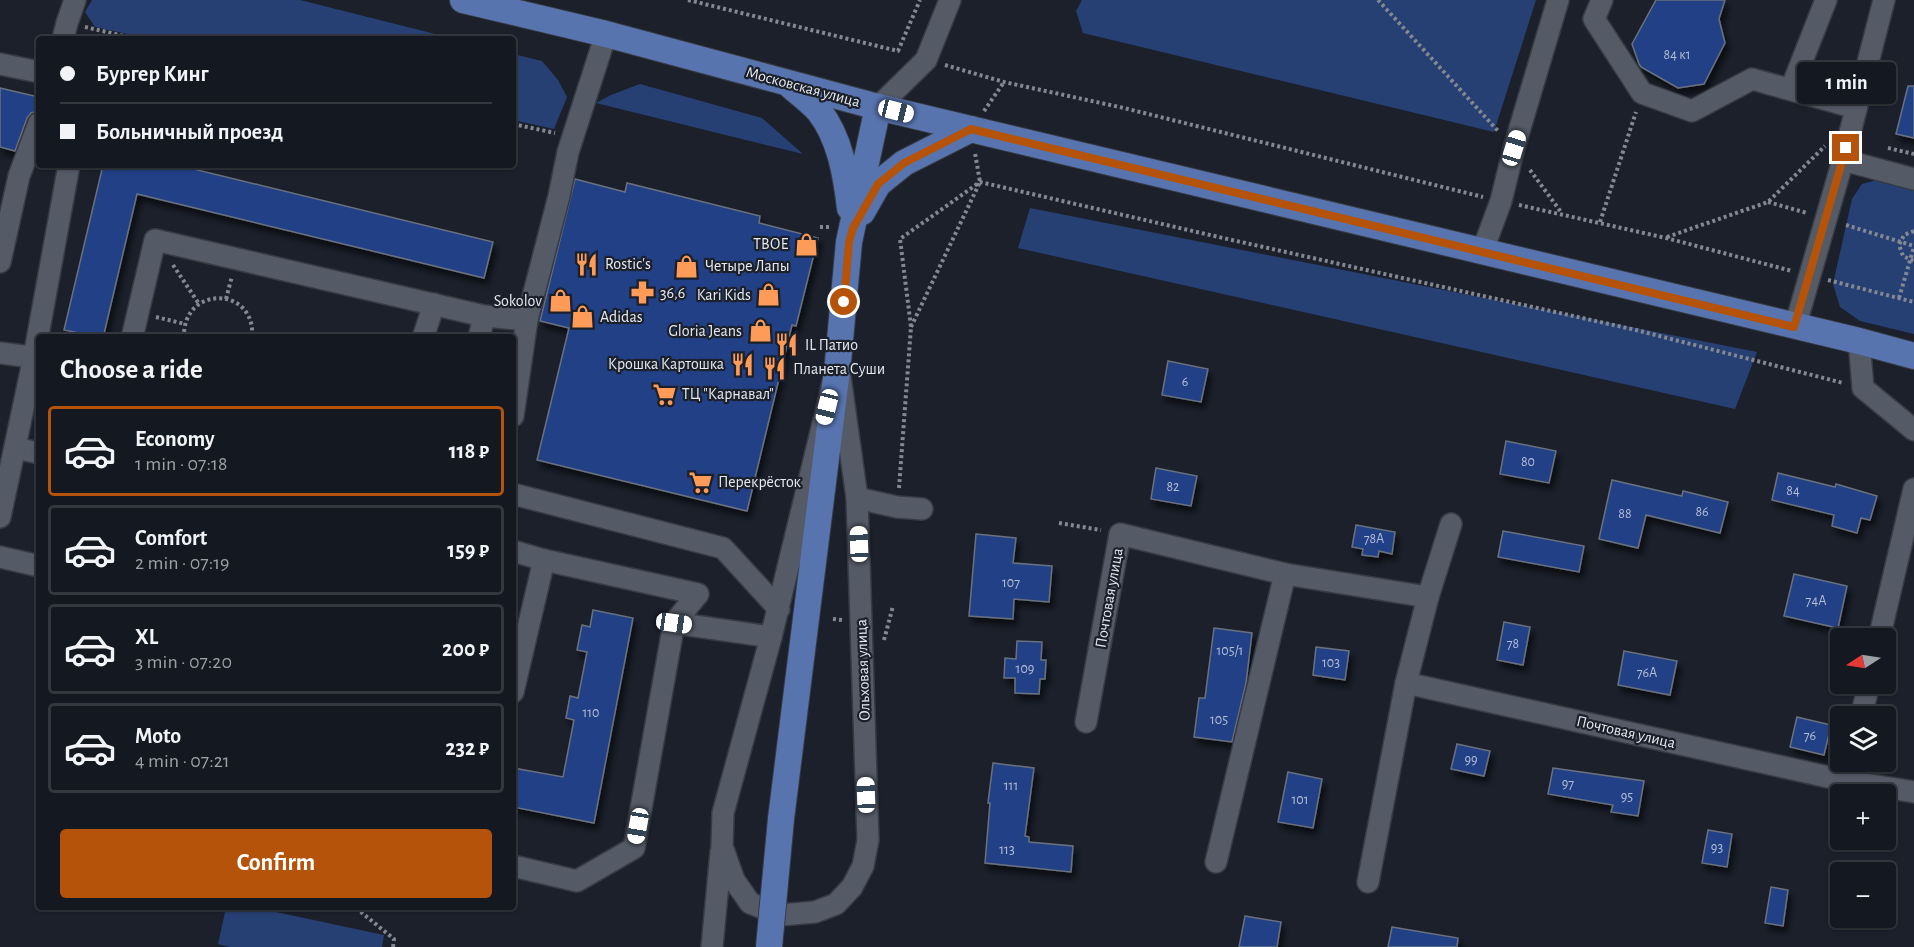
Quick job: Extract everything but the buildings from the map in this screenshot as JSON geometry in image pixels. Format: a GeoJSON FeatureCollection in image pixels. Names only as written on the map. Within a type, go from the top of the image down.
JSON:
{"type":"FeatureCollection","features":[{"type":"Feature","properties":{"kind":"main road","name":"Московская улица"},"geometry":{"type":"LineString","coordinates":[[463,0],[606,34],[878,107],[1860,341],[1914,356]]}},
{"type":"Feature","properties":{"kind":"main road"},"geometry":{"type":"LineString","coordinates":[[789,83],[819,111],[837,142],[847,176],[853,228]]}},
{"type":"Feature","properties":{"kind":"main road","name":"Ольховая улица"},"geometry":{"type":"LineString","coordinates":[[769,947],[781,819],[838,362],[849,242],[878,107]]}},
{"type":"Feature","properties":{"kind":"main road"},"geometry":{"type":"LineString","coordinates":[[853,228],[878,184],[886,177],[904,163],[971,129]]}},
{"type":"Feature","properties":{"kind":"street"},"geometry":{"type":"LineString","coordinates":[[65,31],[75,0]]}},
{"type":"Feature","properties":{"kind":"street"},"geometry":{"type":"LineString","coordinates":[[878,107],[926,60],[950,0]]}},
{"type":"Feature","properties":{"kind":"street"},"geometry":{"type":"LineString","coordinates":[[1482,252],[1501,201],[1514,148],[1558,0]]}},
{"type":"Feature","properties":{"kind":"street"},"geometry":{"type":"LineString","coordinates":[[1602,0],[1594,19],[1642,93],[1692,111],[1752,79],[1856,108]]}},
{"type":"Feature","properties":{"kind":"street"},"geometry":{"type":"LineString","coordinates":[[1791,89],[1826,0]]}},
{"type":"Feature","properties":{"kind":"street"},"geometry":{"type":"LineString","coordinates":[[1794,327],[1843,160],[1884,0]]}},
{"type":"Feature","properties":{"kind":"street"},"geometry":{"type":"LineString","coordinates":[[516,395],[527,320],[568,152],[606,34]]}},
{"type":"Feature","properties":{"kind":"street"},"geometry":{"type":"LineString","coordinates":[[0,64],[36,71]]}},
{"type":"Feature","properties":{"kind":"street"},"geometry":{"type":"LineString","coordinates":[[0,262],[19,176],[36,131]]}},
{"type":"Feature","properties":{"kind":"street"},"geometry":{"type":"LineString","coordinates":[[1843,160],[1914,179]]}},
{"type":"Feature","properties":{"kind":"street"},"geometry":{"type":"LineString","coordinates":[[41,334],[69,168]]}},
{"type":"Feature","properties":{"kind":"street"},"geometry":{"type":"LineString","coordinates":[[133,334],[155,240],[484,316],[527,320]]}},
{"type":"Feature","properties":{"kind":"street"},"geometry":{"type":"LineString","coordinates":[[424,334],[434,304]]}},
{"type":"Feature","properties":{"kind":"street"},"geometry":{"type":"LineString","coordinates":[[480,334],[484,316]]}},
{"type":"Feature","properties":{"kind":"street"},"geometry":{"type":"LineString","coordinates":[[1860,341],[1863,388],[1914,430]]}},
{"type":"Feature","properties":{"kind":"street"},"geometry":{"type":"LineString","coordinates":[[0,353],[36,358]]}},
{"type":"Feature","properties":{"kind":"street"},"geometry":{"type":"LineString","coordinates":[[0,517],[36,362]]}},
{"type":"Feature","properties":{"kind":"street","name":"Ольховая улица"},"geometry":{"type":"LineString","coordinates":[[722,846],[734,880],[750,903],[781,915],[815,912],[836,904],[852,887],[863,866],[868,840],[857,498],[838,362]]}},
{"type":"Feature","properties":{"kind":"street","name":"Ольховая улица"},"geometry":{"type":"LineString","coordinates":[[712,947],[723,813],[771,637],[838,362]]}},
{"type":"Feature","properties":{"kind":"street"},"geometry":{"type":"LineString","coordinates":[[15,448],[36,452]]}},
{"type":"Feature","properties":{"kind":"street"},"geometry":{"type":"LineString","coordinates":[[1882,628],[1914,489]]}},
{"type":"Feature","properties":{"kind":"street"},"geometry":{"type":"LineString","coordinates":[[516,495],[723,548],[778,609]]}},
{"type":"Feature","properties":{"kind":"street"},"geometry":{"type":"LineString","coordinates":[[857,498],[897,507],[922,509]]}},
{"type":"Feature","properties":{"kind":"street"},"geometry":{"type":"LineString","coordinates":[[1368,882],[1406,683],[1428,597],[1451,524]]}},
{"type":"Feature","properties":{"kind":"street","name":"Почтовая улица"},"geometry":{"type":"LineString","coordinates":[[1086,722],[1120,534],[1285,574],[1428,597]]}},
{"type":"Feature","properties":{"kind":"street"},"geometry":{"type":"LineString","coordinates":[[516,552],[698,594],[674,623],[634,848],[577,881],[516,867]]}},
{"type":"Feature","properties":{"kind":"street"},"geometry":{"type":"LineString","coordinates":[[0,557],[36,565]]}},
{"type":"Feature","properties":{"kind":"street"},"geometry":{"type":"LineString","coordinates":[[516,679],[544,560]]}},
{"type":"Feature","properties":{"kind":"street"},"geometry":{"type":"LineString","coordinates":[[1216,862],[1285,574]]}},
{"type":"Feature","properties":{"kind":"street"},"geometry":{"type":"LineString","coordinates":[[674,623],[771,637]]}},
{"type":"Feature","properties":{"kind":"street","name":"Почтовая улица"},"geometry":{"type":"LineString","coordinates":[[1406,683],[1830,768]]}},
{"type":"Feature","properties":{"kind":"street","name":"Почтовая улица"},"geometry":{"type":"LineString","coordinates":[[1849,772],[1914,792]]}},
{"type":"Feature","properties":{"kind":"path"},"geometry":{"type":"LineString","coordinates":[[688,0],[898,51],[1004,82],[1124,108],[1501,201],[1600,222],[1914,302]]}},
{"type":"Feature","properties":{"kind":"path"},"geometry":{"type":"LineString","coordinates":[[898,51],[920,0]]}},
{"type":"Feature","properties":{"kind":"path"},"geometry":{"type":"LineString","coordinates":[[1378,0],[1514,148],[1562,213]]}},
{"type":"Feature","properties":{"kind":"path"},"geometry":{"type":"LineString","coordinates":[[65,31],[110,36]]}},
{"type":"Feature","properties":{"kind":"path"},"geometry":{"type":"LineString","coordinates":[[1600,222],[1642,93]]}},
{"type":"Feature","properties":{"kind":"path"},"geometry":{"type":"LineString","coordinates":[[516,125],[560,134],[568,152]]}},
{"type":"Feature","properties":{"kind":"path"},"geometry":{"type":"LineString","coordinates":[[1666,238],[1768,202],[1825,146]]}},
{"type":"Feature","properties":{"kind":"path"},"geometry":{"type":"LineString","coordinates":[[1880,147],[1914,154]]}},
{"type":"Feature","properties":{"kind":"path"},"geometry":{"type":"LineString","coordinates":[[911,327],[980,182]]}},
{"type":"Feature","properties":{"kind":"path"},"geometry":{"type":"LineString","coordinates":[[897,507],[911,327],[900,239],[980,182],[1636,330],[1863,388]]}},
{"type":"Feature","properties":{"kind":"path"},"geometry":{"type":"LineString","coordinates":[[1912,260],[1903,256],[1899,245],[1904,235],[1914,231]]}},
{"type":"Feature","properties":{"kind":"path"},"geometry":{"type":"LineString","coordinates":[[155,240],[199,304]]}},
{"type":"Feature","properties":{"kind":"path"},"geometry":{"type":"LineString","coordinates":[[1899,298],[1914,247]]}},
{"type":"Feature","properties":{"kind":"path"},"geometry":{"type":"LineString","coordinates":[[184,334],[185,324],[193,307],[206,299],[222,297],[237,302],[248,313],[253,328],[252,334]]}},
{"type":"Feature","properties":{"kind":"path"},"geometry":{"type":"LineString","coordinates":[[138,312],[185,324]]}},
{"type":"Feature","properties":{"kind":"path"},"geometry":{"type":"LineString","coordinates":[[1059,523],[1120,534]]}},
{"type":"Feature","properties":{"kind":"path"},"geometry":{"type":"LineString","coordinates":[[358,910],[394,939],[393,947]]}},
{"type":"Feature","properties":{"kind":"shaded area"},"geometry":{"type":"Polygon","coordinates":[[[92,0],[300,0],[443,36],[137,36],[95,27],[85,12],[92,0]]]}},
{"type":"Feature","properties":{"kind":"shaded area"},"geometry":{"type":"Polygon","coordinates":[[[1082,0],[1536,0],[1494,132],[1083,33],[1076,11],[1082,0]]]}},
{"type":"Feature","properties":{"kind":"shaded area"},"geometry":{"type":"Polygon","coordinates":[[[516,55],[542,61],[558,80],[567,97],[554,129],[516,121],[516,55]]]}},
{"type":"Feature","properties":{"kind":"shaded area"},"geometry":{"type":"Polygon","coordinates":[[[640,84],[762,118],[803,154],[596,103],[640,84]]]}},
{"type":"Feature","properties":{"kind":"shaded area"},"geometry":{"type":"Polygon","coordinates":[[[1877,180],[1914,190],[1914,334],[1860,321],[1840,307],[1833,284],[1852,199],[1862,184],[1877,180]]]}},
{"type":"Feature","properties":{"kind":"shaded area"},"geometry":{"type":"Polygon","coordinates":[[[1030,208],[1757,352],[1735,409],[1018,248],[1030,208]]]}},
{"type":"Feature","properties":{"kind":"shaded area"},"geometry":{"type":"Polygon","coordinates":[[[226,910],[266,910],[384,935],[382,947],[230,947],[218,944],[226,910]]]}},
{"type":"Feature","properties":{"kind":"place","name":"ТВОЕ"},"geometry":{"type":"Point","coordinates":[807,244]}},
{"type":"Feature","properties":{"kind":"place","name":"Rostic's"},"geometry":{"type":"Point","coordinates":[587,264]}},
{"type":"Feature","properties":{"kind":"place","name":"Четыре Лапы"},"geometry":{"type":"Point","coordinates":[687,266]}},
{"type":"Feature","properties":{"kind":"place","name":"36,6"},"geometry":{"type":"Point","coordinates":[642,293]}},
{"type":"Feature","properties":{"kind":"place","name":"Kari Kids"},"geometry":{"type":"Point","coordinates":[769,295]}},
{"type":"Feature","properties":{"kind":"place","name":"Sokolov"},"geometry":{"type":"Point","coordinates":[560,301]}},
{"type":"Feature","properties":{"kind":"place","name":"Adidas"},"geometry":{"type":"Point","coordinates":[582,317]}},
{"type":"Feature","properties":{"kind":"place","name":"Gloria Jeans"},"geometry":{"type":"Point","coordinates":[760,331]}},
{"type":"Feature","properties":{"kind":"place","name":"IL Патио"},"geometry":{"type":"Point","coordinates":[787,345]}},
{"type":"Feature","properties":{"kind":"place","name":"Крошка Картошка"},"geometry":{"type":"Point","coordinates":[742,364]}},
{"type":"Feature","properties":{"kind":"place","name":"Планета Суши"},"geometry":{"type":"Point","coordinates":[775,369]}},
{"type":"Feature","properties":{"kind":"place","name":"ТЦ \"Карнавал\""},"geometry":{"type":"Point","coordinates":[664,394]}},
{"type":"Feature","properties":{"kind":"place","name":"Перекрёсток"},"geometry":{"type":"Point","coordinates":[700,482]}},
{"type":"Feature","properties":{"kind":"route"},"geometry":{"type":"LineString","coordinates":[[844,302],[849,242],[853,228],[878,184],[904,163],[971,129],[1794,327],[1846,148]]}}]}
